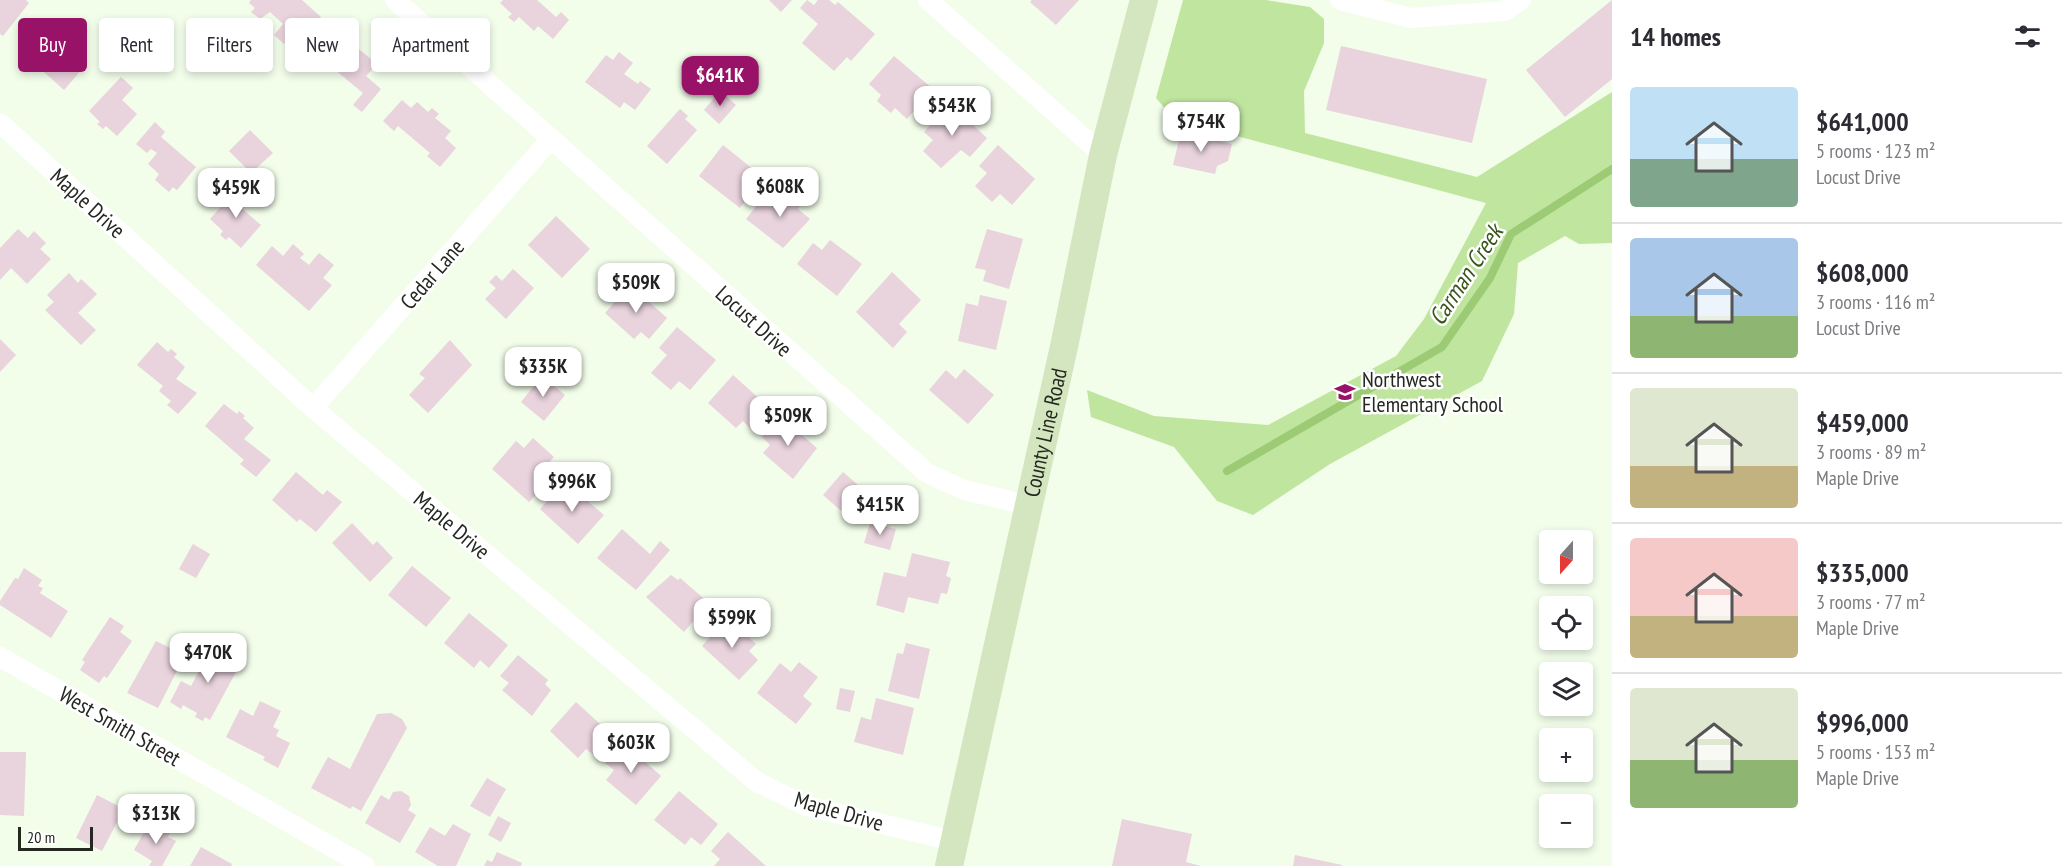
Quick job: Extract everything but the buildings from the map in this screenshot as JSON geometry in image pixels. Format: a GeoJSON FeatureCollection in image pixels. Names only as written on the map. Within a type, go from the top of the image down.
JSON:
{"type":"FeatureCollection","features":[{"type":"Feature","properties":{"kind":"main road","name":"County Line Road"},"geometry":{"type":"LineString","coordinates":[[951,853],[1103,155],[1144,0]]}},
{"type":"Feature","properties":{"kind":"street","name":"Locust Drive"},"geometry":{"type":"LineString","coordinates":[[396,0],[550,140],[927,473],[964,490],[1028,505]]}},
{"type":"Feature","properties":{"kind":"street"},"geometry":{"type":"LineString","coordinates":[[928,0],[1103,155]]}},
{"type":"Feature","properties":{"kind":"street"},"geometry":{"type":"LineString","coordinates":[[1340,0],[1411,18],[1505,11],[1521,0]]}},
{"type":"Feature","properties":{"kind":"street","name":"Maple Drive"},"geometry":{"type":"LineString","coordinates":[[0,123],[313,408],[757,783],[806,806],[951,853]]}},
{"type":"Feature","properties":{"kind":"street","name":"Cedar Lane"},"geometry":{"type":"LineString","coordinates":[[313,408],[550,140]]}},
{"type":"Feature","properties":{"kind":"street","name":"West Smith Street"},"geometry":{"type":"LineString","coordinates":[[0,657],[365,866]]}},
{"type":"Feature","properties":{"kind":"green space"},"geometry":{"type":"Polygon","coordinates":[[[1183,0],[1266,0],[1310,7],[1324,19],[1324,43],[1304,91],[1305,133],[1477,177],[1612,92],[1612,243],[1579,244],[1565,236],[1518,263],[1514,314],[1482,381],[1330,464],[1253,515],[1217,501],[1174,447],[1091,417],[1087,390],[1154,416],[1268,425],[1396,356],[1424,319],[1486,203],[1174,119],[1156,98],[1183,0]]]}},
{"type":"Feature","properties":{"kind":"waterway","name":"Carman Creek"},"geometry":{"type":"LineString","coordinates":[[1227,471],[1442,347],[1490,278],[1511,234],[1612,169]]}},
{"type":"Feature","properties":{"kind":"place","name":"Northwest Elementary School"},"geometry":{"type":"Point","coordinates":[1345,392]}}]}
